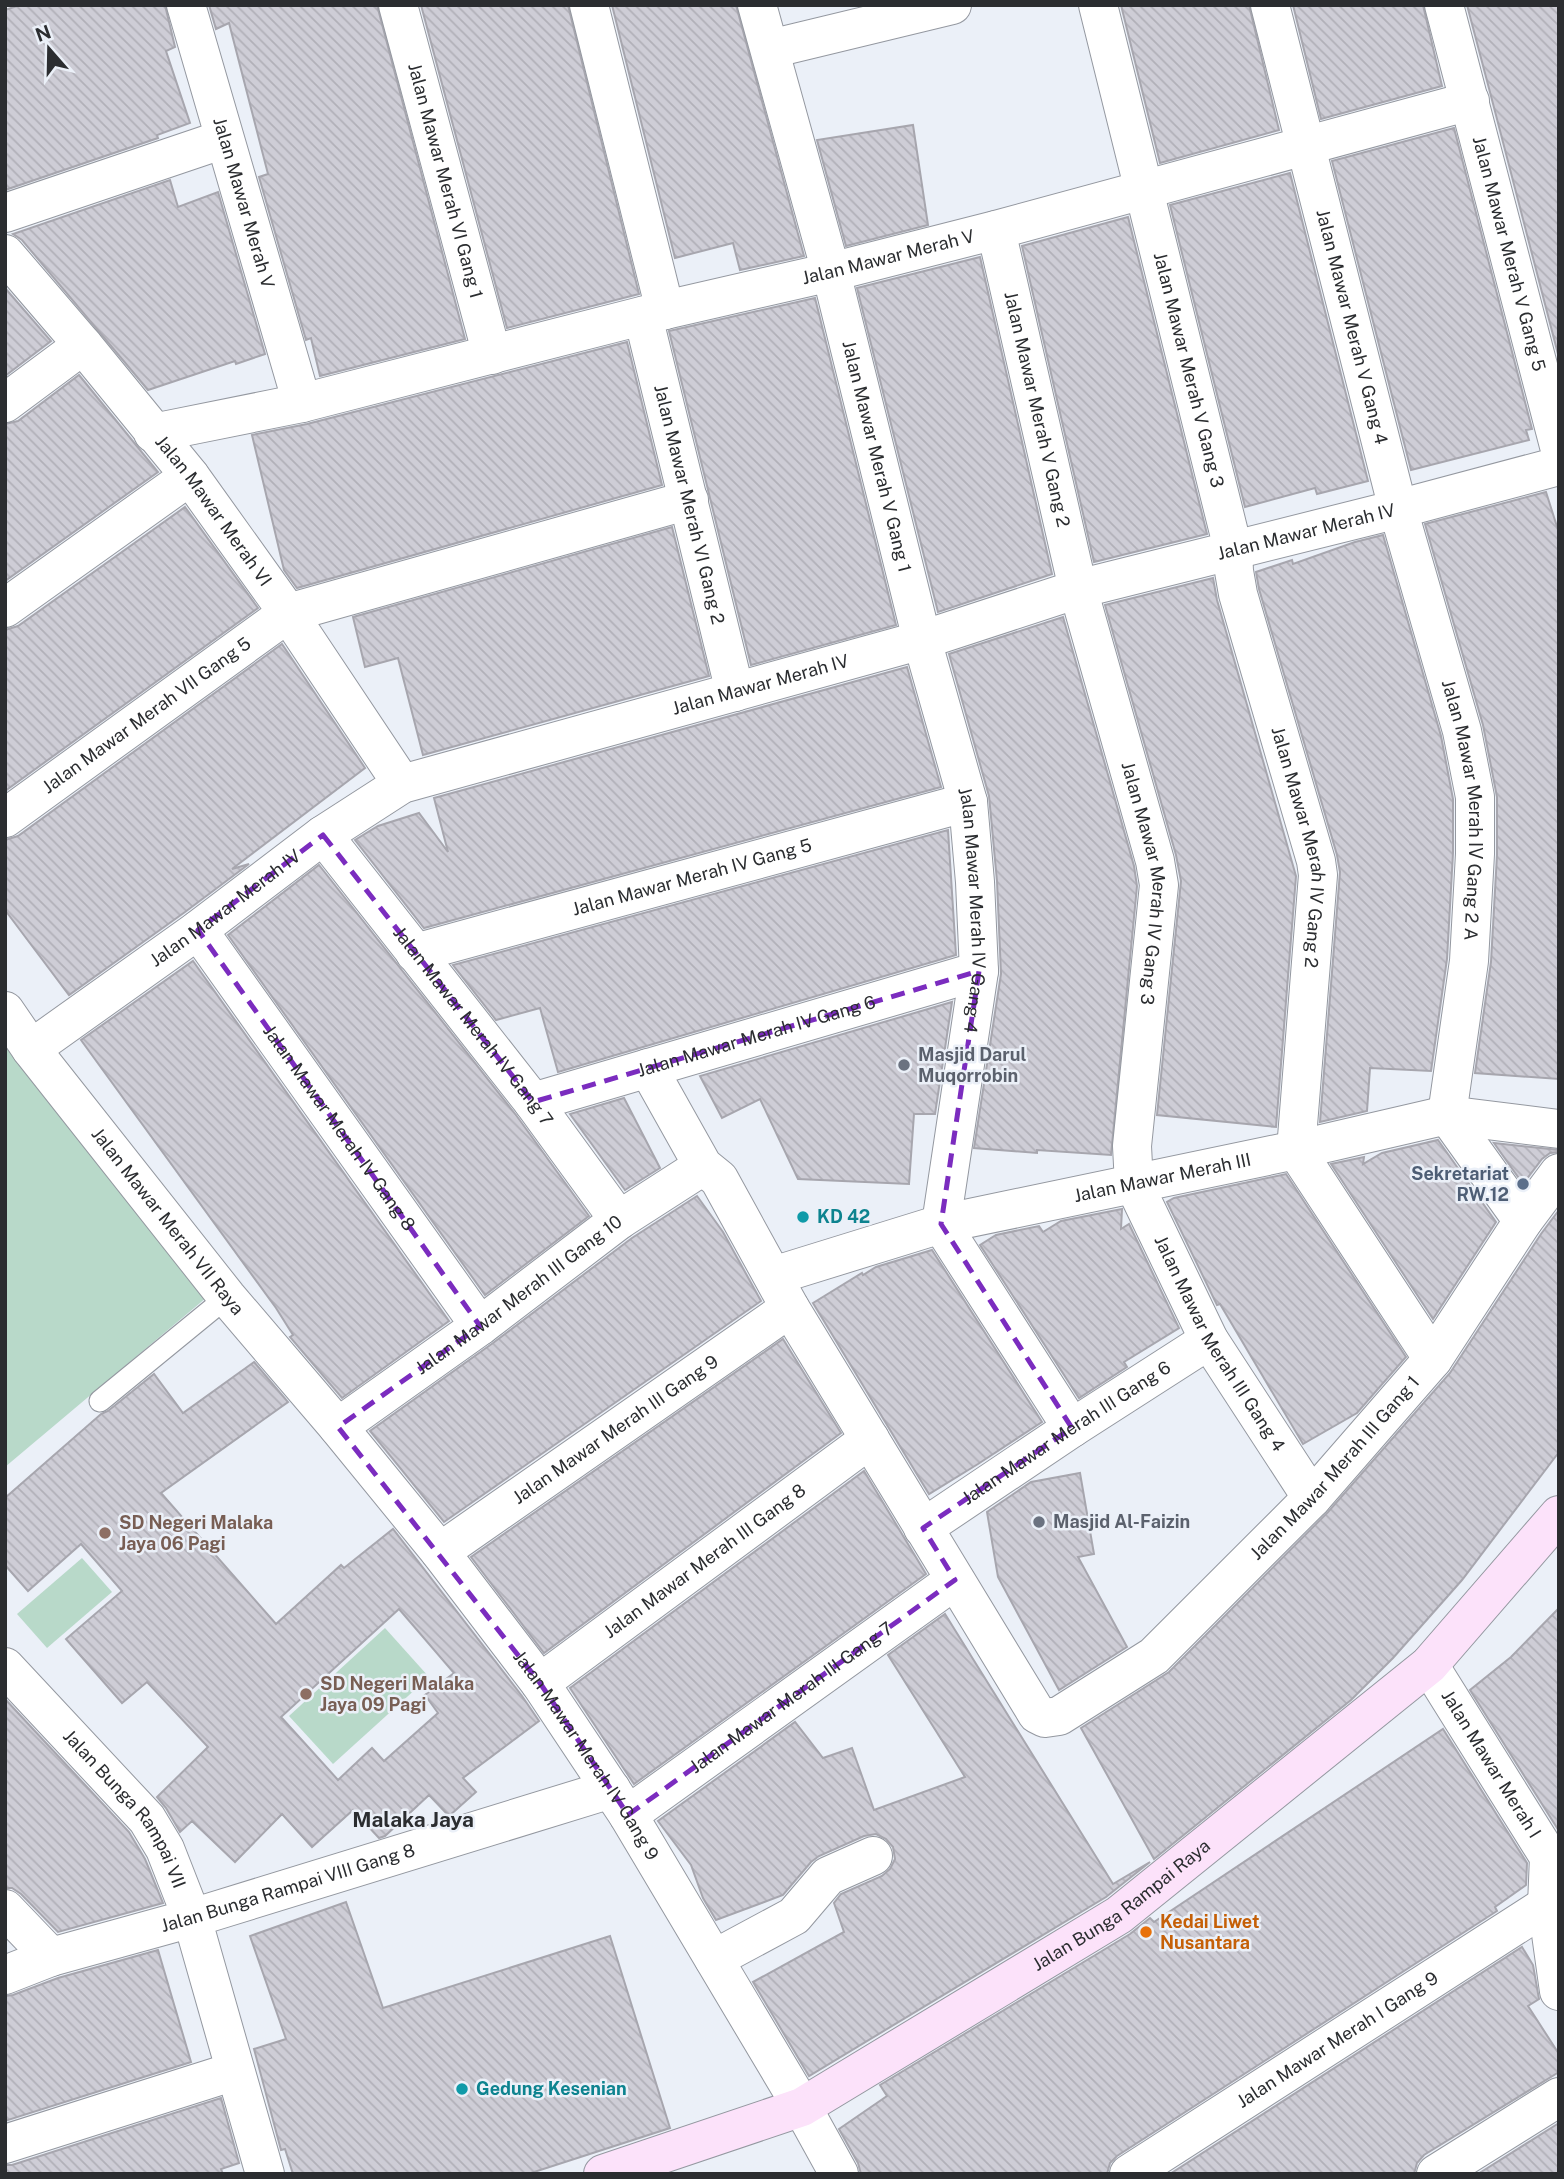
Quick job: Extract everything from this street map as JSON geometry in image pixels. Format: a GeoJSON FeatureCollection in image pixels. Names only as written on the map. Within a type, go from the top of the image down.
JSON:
{"type":"FeatureCollection","features":[{"type":"Feature","properties":{"kind":"street","name":"Jalan Mawar Merah V"},"geometry":{"type":"LineString","coordinates":[[186,5],[302,402]]}},
{"type":"Feature","properties":{"kind":"street","name":"Jalan Mawar Merah VI Gang 1"},"geometry":{"type":"LineString","coordinates":[[398,5],[492,355]]}},
{"type":"Feature","properties":{"kind":"street","name":"Jalan Mawar Merah VI Gang 2"},"geometry":{"type":"LineString","coordinates":[[589,5],[654,313],[690,500],[735,692]]}},
{"type":"Feature","properties":{"kind":"street","name":"Jalan Mawar Merah V Gang 1"},"geometry":{"type":"LineString","coordinates":[[757,5],[831,272],[922,640]]}},
{"type":"Feature","properties":{"kind":"street","name":"Jalan Mawar Merah V Gang 3"},"geometry":{"type":"LineString","coordinates":[[1098,5],[1233,549]]}},
{"type":"Feature","properties":{"kind":"street","name":"Jalan Mawar Merah V Gang 4"},"geometry":{"type":"LineString","coordinates":[[1270,5],[1398,509]]}},
{"type":"Feature","properties":{"kind":"street","name":"Jalan Mawar Merah V Gang 5"},"geometry":{"type":"LineString","coordinates":[[1444,5],[1559,446]]}},
{"type":"Feature","properties":{"kind":"street"},"geometry":{"type":"LineString","coordinates":[[769,50],[934,8]]}},
{"type":"Feature","properties":{"kind":"street","name":"Jalan Mawar Merah V"},"geometry":{"type":"LineString","coordinates":[[153,433],[302,402],[654,313],[831,272],[1143,191],[1470,101]]}},
{"type":"Feature","properties":{"kind":"street"},"geometry":{"type":"LineString","coordinates":[[5,213],[224,139]]}},
{"type":"Feature","properties":{"kind":"street","name":"Jalan Mawar Merah V Gang 2"},"geometry":{"type":"LineString","coordinates":[[996,230],[1079,589]]}},
{"type":"Feature","properties":{"kind":"street","name":"Jalan Mawar Merah VI"},"geometry":{"type":"LineString","coordinates":[[5,254],[190,475],[288,613],[402,783]]}},
{"type":"Feature","properties":{"kind":"street"},"geometry":{"type":"LineString","coordinates":[[5,402],[83,345]]}},
{"type":"Feature","properties":{"kind":"street","name":"Jalan Mawar Merah IV"},"geometry":{"type":"LineString","coordinates":[[31,1049],[198,930],[323,835],[402,783],[922,640],[1079,589],[1559,466]]}},
{"type":"Feature","properties":{"kind":"street"},"geometry":{"type":"LineString","coordinates":[[5,608],[190,475]]}},
{"type":"Feature","properties":{"kind":"street"},"geometry":{"type":"LineString","coordinates":[[288,613],[690,500]]}},
{"type":"Feature","properties":{"kind":"street","name":"Jalan Mawar Merah IV Gang 2 A"},"geometry":{"type":"LineString","coordinates":[[1398,509],[1462,731],[1475,797],[1469,961],[1447,1115]]}},
{"type":"Feature","properties":{"kind":"street","name":"Jalan Mawar Merah IV Gang 2"},"geometry":{"type":"LineString","coordinates":[[1233,549],[1238,594],[1311,840],[1318,875],[1296,1150]]}},
{"type":"Feature","properties":{"kind":"street","name":"Jalan Mawar Merah IV Gang 3"},"geometry":{"type":"LineString","coordinates":[[1079,589],[1155,861],[1159,885],[1132,1146],[1134,1184]]}},
{"type":"Feature","properties":{"kind":"street","name":"Jalan Mawar Merah VII Gang 5"},"geometry":{"type":"LineString","coordinates":[[5,818],[288,613]]}},
{"type":"Feature","properties":{"kind":"street","name":"Jalan Mawar Merah IV Gang 4"},"geometry":{"type":"LineString","coordinates":[[922,640],[968,802],[979,971],[941,1224]]}},
{"type":"Feature","properties":{"kind":"street","name":"Jalan Mawar Merah IV Gang 5"},"geometry":{"type":"LineString","coordinates":[[415,953],[968,802]]}},
{"type":"Feature","properties":{"kind":"street","name":"Jalan Mawar Merah IV Gang 7"},"geometry":{"type":"LineString","coordinates":[[323,835],[533,1102],[619,1220]]}},
{"type":"Feature","properties":{"kind":"street","name":"Jalan Mawar Merah IV Gang 8"},"geometry":{"type":"LineString","coordinates":[[198,930],[480,1326]]}},
{"type":"Feature","properties":{"kind":"street","name":"Jalan Mawar Merah IV Gang 6"},"geometry":{"type":"LineString","coordinates":[[533,1102],[979,971]]}},
{"type":"Feature","properties":{"kind":"street","name":"Jalan Mawar Merah VII Raya"},"geometry":{"type":"LineString","coordinates":[[5,1011],[31,1049],[227,1297],[338,1427]]}},
{"type":"Feature","properties":{"kind":"street"},"geometry":{"type":"LineString","coordinates":[[648,1068],[703,1166],[719,1179],[781,1292],[955,1580]]}},
{"type":"Feature","properties":{"kind":"street"},"geometry":{"type":"LineString","coordinates":[[1447,1115],[1523,1222]]}},
{"type":"Feature","properties":{"kind":"street","name":"Jalan Mawar Merah III"},"geometry":{"type":"LineString","coordinates":[[781,1292],[941,1224],[1296,1150],[1447,1115],[1559,1129]]}},
{"type":"Feature","properties":{"kind":"street"},"geometry":{"type":"LineString","coordinates":[[1296,1150],[1433,1359]]}},
{"type":"Feature","properties":{"kind":"street","name":"Jalan Mawar Merah III Gang 10"},"geometry":{"type":"LineString","coordinates":[[338,1427],[480,1326],[619,1220],[703,1166]]}},
{"type":"Feature","properties":{"kind":"street","name":"Jalan Mawar Merah III Gang 1"},"geometry":{"type":"LineString","coordinates":[[955,1580],[1037,1714],[1045,1718],[1059,1716],[1154,1656],[1312,1498],[1433,1359],[1559,1172]]}},
{"type":"Feature","properties":{"kind":"street","name":"Jalan Mawar Merah III Gang 4"},"geometry":{"type":"LineString","coordinates":[[1134,1184],[1209,1340],[1312,1498]]}},
{"type":"Feature","properties":{"kind":"street"},"geometry":{"type":"LineString","coordinates":[[941,1224],[1072,1428]]}},
{"type":"Feature","properties":{"kind":"street","name":"Jalan Mawar Merah III Gang 9"},"geometry":{"type":"LineString","coordinates":[[440,1552],[781,1292]]}},
{"type":"Feature","properties":{"kind":"street","name":"Jalan Mawar Merah III Gang 6"},"geometry":{"type":"LineString","coordinates":[[923,1528],[1209,1340]]}},
{"type":"Feature","properties":{"kind":"street","name":"Jalan Mawar Merah IV Gang 9"},"geometry":{"type":"LineString","coordinates":[[338,1427],[440,1552],[540,1683],[620,1802],[802,2107],[839,2174]]}},
{"type":"Feature","properties":{"kind":"street","name":"Jalan Mawar Merah III Gang 8"},"geometry":{"type":"LineString","coordinates":[[540,1683],[870,1439]]}},
{"type":"Feature","properties":{"kind":"street","name":"Jalan Bunga Rampai Raya"},"geometry":{"type":"LineString","coordinates":[[603,2174],[802,2107],[1119,1915],[1429,1665],[1559,1515]]}},
{"type":"Feature","properties":{"kind":"street","name":"Jalan Mawar Merah III Gang 7"},"geometry":{"type":"LineString","coordinates":[[620,1802],[955,1580]]}},
{"type":"Feature","properties":{"kind":"street","name":"Jalan Mawar Merah I"},"geometry":{"type":"LineString","coordinates":[[1429,1665],[1554,1853],[1547,1905],[1558,1990]]}},
{"type":"Feature","properties":{"kind":"street","name":"Jalan Bunga Rampai VII"},"geometry":{"type":"LineString","coordinates":[[5,1667],[147,1819],[165,1849],[192,1917],[265,2174]]}},
{"type":"Feature","properties":{"kind":"street","name":"Jalan Bunga Rampai VIII Gang 8"},"geometry":{"type":"LineString","coordinates":[[5,1975],[51,1958],[192,1917],[620,1802]]}},
{"type":"Feature","properties":{"kind":"street"},"geometry":{"type":"LineString","coordinates":[[714,1959],[794,1916],[828,1876],[873,1856]]}},
{"type":"Feature","properties":{"kind":"street","name":"Jalan Mawar Merah I Gang 9"},"geometry":{"type":"LineString","coordinates":[[1129,2174],[1547,1905]]}},
{"type":"Feature","properties":{"kind":"street"},"geometry":{"type":"LineString","coordinates":[[5,1909],[51,1958]]}},
{"type":"Feature","properties":{"kind":"street"},"geometry":{"type":"LineString","coordinates":[[5,2144],[235,2071]]}},
{"type":"Feature","properties":{"kind":"street"},"geometry":{"type":"LineString","coordinates":[[1436,2174],[1559,2097]]}},
{"type":"Feature","properties":{"kind":"lane"},"geometry":{"type":"LineString","coordinates":[[100,1401],[227,1297]]}},
{"type":"Feature","properties":{"kind":"highlighted area"},"geometry":{"type":"Polygon","coordinates":[[[323,835],[533,1102],[979,971],[941,1224],[1072,1428],[923,1528],[955,1580],[628,1815],[540,1683],[338,1427],[480,1326],[198,930],[323,835]]]}},
{"type":"Feature","properties":{"kind":"green space"},"geometry":{"type":"Polygon","coordinates":[[[5,1029],[213,1292],[5,1467],[5,1029]]]}},
{"type":"Feature","properties":{"kind":"green space"},"geometry":{"type":"Polygon","coordinates":[[[82,1558],[112,1592],[47,1648],[17,1614],[82,1558]]]}},
{"type":"Feature","properties":{"kind":"green space"},"geometry":{"type":"Polygon","coordinates":[[[385,1628],[429,1677],[333,1764],[289,1716],[385,1628]]]}},
{"type":"Feature","properties":{"kind":"building"},"geometry":{"type":"Polygon","coordinates":[[[20,5],[165,5],[175,47],[166,51],[190,123],[157,135],[158,138],[5,190],[5,10],[20,5]]]}},
{"type":"Feature","properties":{"kind":"building"},"geometry":{"type":"Polygon","coordinates":[[[209,5],[377,5],[465,339],[320,376],[311,338],[306,340],[259,177],[268,174],[229,23],[216,29],[209,5]]]}},
{"type":"Feature","properties":{"kind":"building"},"geometry":{"type":"Polygon","coordinates":[[[421,5],[568,5],[639,294],[507,328],[421,5]]]}},
{"type":"Feature","properties":{"kind":"building"},"geometry":{"type":"Polygon","coordinates":[[[612,5],[736,5],[804,256],[740,270],[733,243],[675,258],[612,5]]]}},
{"type":"Feature","properties":{"kind":"building"},"geometry":{"type":"Polygon","coordinates":[[[1121,5],[1249,5],[1279,130],[1160,163],[1121,5]]]}},
{"type":"Feature","properties":{"kind":"building"},"geometry":{"type":"Polygon","coordinates":[[[1293,5],[1423,5],[1442,86],[1321,119],[1293,5]]]}},
{"type":"Feature","properties":{"kind":"building"},"geometry":{"type":"Polygon","coordinates":[[[1467,5],[1559,5],[1559,358],[1491,96],[1467,5]]]}},
{"type":"Feature","properties":{"kind":"building"},"geometry":{"type":"Polygon","coordinates":[[[913,125],[928,225],[846,246],[817,140],[913,125]]]}},
{"type":"Feature","properties":{"kind":"building"},"geometry":{"type":"Polygon","coordinates":[[[1454,128],[1532,429],[1526,430],[1529,440],[1411,470],[1332,161],[1454,128]]]}},
{"type":"Feature","properties":{"kind":"building"},"geometry":{"type":"Polygon","coordinates":[[[1290,173],[1368,481],[1317,494],[1315,488],[1245,507],[1170,205],[1290,173]]]}},
{"type":"Feature","properties":{"kind":"building"},"geometry":{"type":"Polygon","coordinates":[[[170,180],[178,207],[218,192],[265,354],[236,364],[235,361],[148,390],[22,240],[13,234],[170,180]]]}},
{"type":"Feature","properties":{"kind":"building"},"geometry":{"type":"Polygon","coordinates":[[[1128,217],[1207,534],[1094,562],[1022,246],[1128,217]]]}},
{"type":"Feature","properties":{"kind":"building"},"geometry":{"type":"Polygon","coordinates":[[[980,257],[1052,574],[938,612],[857,288],[980,257]]]}},
{"type":"Feature","properties":{"kind":"building"},"geometry":{"type":"Polygon","coordinates":[[[5,288],[51,341],[5,376],[5,288]]]}},
{"type":"Feature","properties":{"kind":"building"},"geometry":{"type":"Polygon","coordinates":[[[815,298],[896,625],[751,665],[669,331],[815,298]]]}},
{"type":"Feature","properties":{"kind":"building"},"geometry":{"type":"Polygon","coordinates":[[[627,342],[662,485],[297,588],[284,570],[252,435],[307,424],[627,342]]]}},
{"type":"Feature","properties":{"kind":"building"},"geometry":{"type":"Polygon","coordinates":[[[79,375],[158,472],[5,581],[5,424],[18,421],[79,375]]]}},
{"type":"Feature","properties":{"kind":"building"},"geometry":{"type":"Polygon","coordinates":[[[1546,492],[1559,533],[1559,1079],[1475,1073],[1491,962],[1497,855],[1497,797],[1483,725],[1425,524],[1546,492]]]}},
{"type":"Feature","properties":{"kind":"building"},"geometry":{"type":"Polygon","coordinates":[[[185,507],[258,608],[5,791],[5,630],[18,626],[185,507]]]}},
{"type":"Feature","properties":{"kind":"building"},"geometry":{"type":"Polygon","coordinates":[[[672,527],[709,676],[423,755],[398,658],[365,667],[353,617],[672,527]]]}},
{"type":"Feature","properties":{"kind":"building"},"geometry":{"type":"Polygon","coordinates":[[[1383,535],[1441,736],[1453,799],[1447,959],[1431,1071],[1370,1068],[1367,1111],[1320,1122],[1340,872],[1256,572],[1292,560],[1293,564],[1383,535]]]}},
{"type":"Feature","properties":{"kind":"building"},"geometry":{"type":"Polygon","coordinates":[[[1213,578],[1296,876],[1276,1127],[1157,1115],[1181,881],[1105,605],[1213,578]]]}},
{"type":"Feature","properties":{"kind":"building"},"geometry":{"type":"Polygon","coordinates":[[[1063,617],[1134,866],[1137,886],[1111,1155],[974,1148],[1001,974],[997,881],[989,796],[949,654],[1063,617]]]}},
{"type":"Feature","properties":{"kind":"building"},"geometry":{"type":"Polygon","coordinates":[[[282,644],[365,768],[232,869],[249,864],[69,995],[5,910],[5,840],[18,836],[282,644]]]}},
{"type":"Feature","properties":{"kind":"building"},"geometry":{"type":"Polygon","coordinates":[[[907,667],[941,787],[424,928],[355,840],[378,826],[419,813],[448,852],[434,798],[907,667]]]}},
{"type":"Feature","properties":{"kind":"building"},"geometry":{"type":"Polygon","coordinates":[[[948,830],[956,955],[558,1072],[540,1008],[496,1020],[453,965],[948,830]]]}},
{"type":"Feature","properties":{"kind":"building"},"geometry":{"type":"Polygon","coordinates":[[[319,865],[516,1115],[589,1216],[485,1295],[228,935],[319,865]]]}},
{"type":"Feature","properties":{"kind":"building"},"geometry":{"type":"Polygon","coordinates":[[[193,961],[449,1321],[342,1398],[290,1337],[293,1335],[276,1308],[81,1040],[193,961]]]}},
{"type":"Feature","properties":{"kind":"building"},"geometry":{"type":"Polygon","coordinates":[[[952,1002],[935,1114],[914,1114],[909,1184],[798,1179],[760,1099],[722,1118],[700,1076],[952,1002]]]}},
{"type":"Feature","properties":{"kind":"building"},"geometry":{"type":"Polygon","coordinates":[[[624,1098],[660,1168],[625,1190],[570,1114],[624,1098]]]}},
{"type":"Feature","properties":{"kind":"building"},"geometry":{"type":"Polygon","coordinates":[[[1438,1140],[1496,1222],[1433,1319],[1331,1164],[1364,1157],[1363,1164],[1382,1153],[1438,1140]]]}},
{"type":"Feature","properties":{"kind":"building"},"geometry":{"type":"Polygon","coordinates":[[[1494,1143],[1559,1152],[1550,1153],[1542,1159],[1523,1184],[1494,1143]]]}},
{"type":"Feature","properties":{"kind":"building"},"geometry":{"type":"Polygon","coordinates":[[[1286,1174],[1406,1357],[1357,1413],[1303,1444],[1220,1304],[1217,1305],[1167,1202],[1174,1198],[1286,1174]]]}},
{"type":"Feature","properties":{"kind":"building"},"geometry":{"type":"Polygon","coordinates":[[[697,1196],[723,1232],[761,1301],[444,1522],[370,1431],[632,1238],[697,1196]]]}},
{"type":"Feature","properties":{"kind":"building"},"geometry":{"type":"Polygon","coordinates":[[[1122,1209],[1121,1229],[1129,1224],[1179,1328],[1124,1362],[1127,1367],[1079,1398],[980,1245],[996,1235],[1039,1226],[1043,1232],[1061,1221],[1122,1209]]]}},
{"type":"Feature","properties":{"kind":"building"},"geometry":{"type":"Polygon","coordinates":[[[1559,1210],[1559,1452],[1462,1580],[1393,1658],[1351,1700],[1154,1859],[1081,1728],[1169,1672],[1328,1512],[1450,1373],[1559,1210]]]}},
{"type":"Feature","properties":{"kind":"building"},"geometry":{"type":"Polygon","coordinates":[[[932,1250],[1042,1422],[929,1494],[813,1303],[862,1273],[863,1275],[876,1267],[932,1250]]]}},
{"type":"Feature","properties":{"kind":"building"},"geometry":{"type":"Polygon","coordinates":[[[783,1339],[841,1433],[544,1653],[471,1557],[783,1339]]]}},
{"type":"Feature","properties":{"kind":"building"},"geometry":{"type":"Polygon","coordinates":[[[254,1362],[288,1402],[161,1493],[276,1624],[341,1565],[344,1568],[393,1529],[539,1721],[463,1778],[476,1792],[449,1816],[429,1795],[385,1836],[379,1838],[353,1810],[312,1847],[282,1814],[235,1862],[192,1821],[180,1832],[157,1797],[208,1747],[147,1682],[122,1703],[66,1639],[122,1591],[81,1544],[28,1591],[5,1565],[5,1498],[101,1414],[154,1374],[183,1413],[254,1362]],[[399,1609],[281,1717],[338,1780],[372,1748],[384,1761],[438,1713],[425,1695],[454,1673],[399,1609]]]}},
{"type":"Feature","properties":{"kind":"building"},"geometry":{"type":"Polygon","coordinates":[[[864,1471],[926,1574],[634,1784],[570,1688],[864,1471]]]}},
{"type":"Feature","properties":{"kind":"building"},"geometry":{"type":"Polygon","coordinates":[[[1080,1473],[1094,1554],[1078,1557],[1127,1647],[1059,1690],[998,1577],[987,1512],[1031,1482],[1080,1473]]]}},
{"type":"Feature","properties":{"kind":"building"},"geometry":{"type":"Polygon","coordinates":[[[1559,1608],[1559,1831],[1470,1690],[1511,1657],[1559,1608]]]}},
{"type":"Feature","properties":{"kind":"building"},"geometry":{"type":"Polygon","coordinates":[[[945,1614],[1113,1884],[1150,1862],[1106,1897],[809,2076],[753,1982],[844,1932],[834,1903],[841,1894],[882,1876],[890,1869],[895,1859],[893,1847],[886,1839],[876,1834],[864,1836],[819,1856],[783,1895],[716,1920],[703,1898],[691,1865],[658,1821],[795,1722],[823,1758],[852,1748],[874,1810],[965,1777],[888,1655],[945,1614]]]}},
{"type":"Feature","properties":{"kind":"building"},"geometry":{"type":"Polygon","coordinates":[[[5,1699],[129,1832],[145,1859],[163,1903],[58,1932],[21,1894],[12,1888],[5,1888],[5,1699]]]}},
{"type":"Feature","properties":{"kind":"building"},"geometry":{"type":"Polygon","coordinates":[[[1443,1729],[1527,1863],[1526,1885],[1495,1907],[1497,1911],[1117,2156],[1110,2163],[1107,2174],[861,2174],[858,2163],[839,2129],[887,2096],[880,2085],[1130,1934],[1150,1918],[1154,1922],[1443,1729]]]}},
{"type":"Feature","properties":{"kind":"building","name":"Gedung Kesenian"},"geometry":{"type":"Polygon","coordinates":[[[346,1902],[383,2008],[610,1936],[670,2128],[528,2174],[293,2174],[285,2149],[281,2150],[254,2049],[286,2039],[250,1936],[346,1902]]]}},
{"type":"Feature","properties":{"kind":"building"},"geometry":{"type":"Polygon","coordinates":[[[1522,1947],[1533,1965],[1539,1999],[1528,2006],[1559,2054],[1559,2072],[1424,2155],[1417,2163],[1414,2174],[1170,2174],[1522,1947]]]}},
{"type":"Feature","properties":{"kind":"building"},"geometry":{"type":"Polygon","coordinates":[[[158,1950],[191,2062],[5,2121],[5,1996],[158,1950]]]}},
{"type":"Feature","properties":{"kind":"building"},"geometry":{"type":"Polygon","coordinates":[[[221,2098],[239,2163],[221,2169],[223,2174],[5,2174],[5,2165],[221,2098]]]}},
{"type":"Feature","properties":{"kind":"building"},"geometry":{"type":"Polygon","coordinates":[[[1559,2123],[1559,2174],[1478,2174],[1559,2123]]]}},
{"type":"Feature","properties":{"kind":"place","name":"Masjid Darul Muqorrobin"},"geometry":{"type":"Point","coordinates":[904,1065]}},
{"type":"Feature","properties":{"kind":"place","name":"Sekretariat RW.12"},"geometry":{"type":"Point","coordinates":[1523,1184]}},
{"type":"Feature","properties":{"kind":"place","name":"KD 42"},"geometry":{"type":"Point","coordinates":[803,1217]}},
{"type":"Feature","properties":{"kind":"place","name":"Masjid Al-Faizin"},"geometry":{"type":"Point","coordinates":[1039,1522]}},
{"type":"Feature","properties":{"kind":"place","name":"SD Negeri Malaka Jaya 06 Pagi"},"geometry":{"type":"Point","coordinates":[105,1533]}},
{"type":"Feature","properties":{"kind":"place","name":"SD Negeri Malaka Jaya 09 Pagi"},"geometry":{"type":"Point","coordinates":[306,1694]}},
{"type":"Feature","properties":{"kind":"place","name":"Kedai Liwet Nusantara"},"geometry":{"type":"Point","coordinates":[1146,1932]}},
{"type":"Feature","properties":{"kind":"place","name":"Gedung Kesenian"},"geometry":{"type":"Point","coordinates":[462,2089]}},
{"type":"Feature","properties":{"kind":"district","name":"Malaka Jaya"},"geometry":{"type":"Point","coordinates":[413,1820]}}]}
